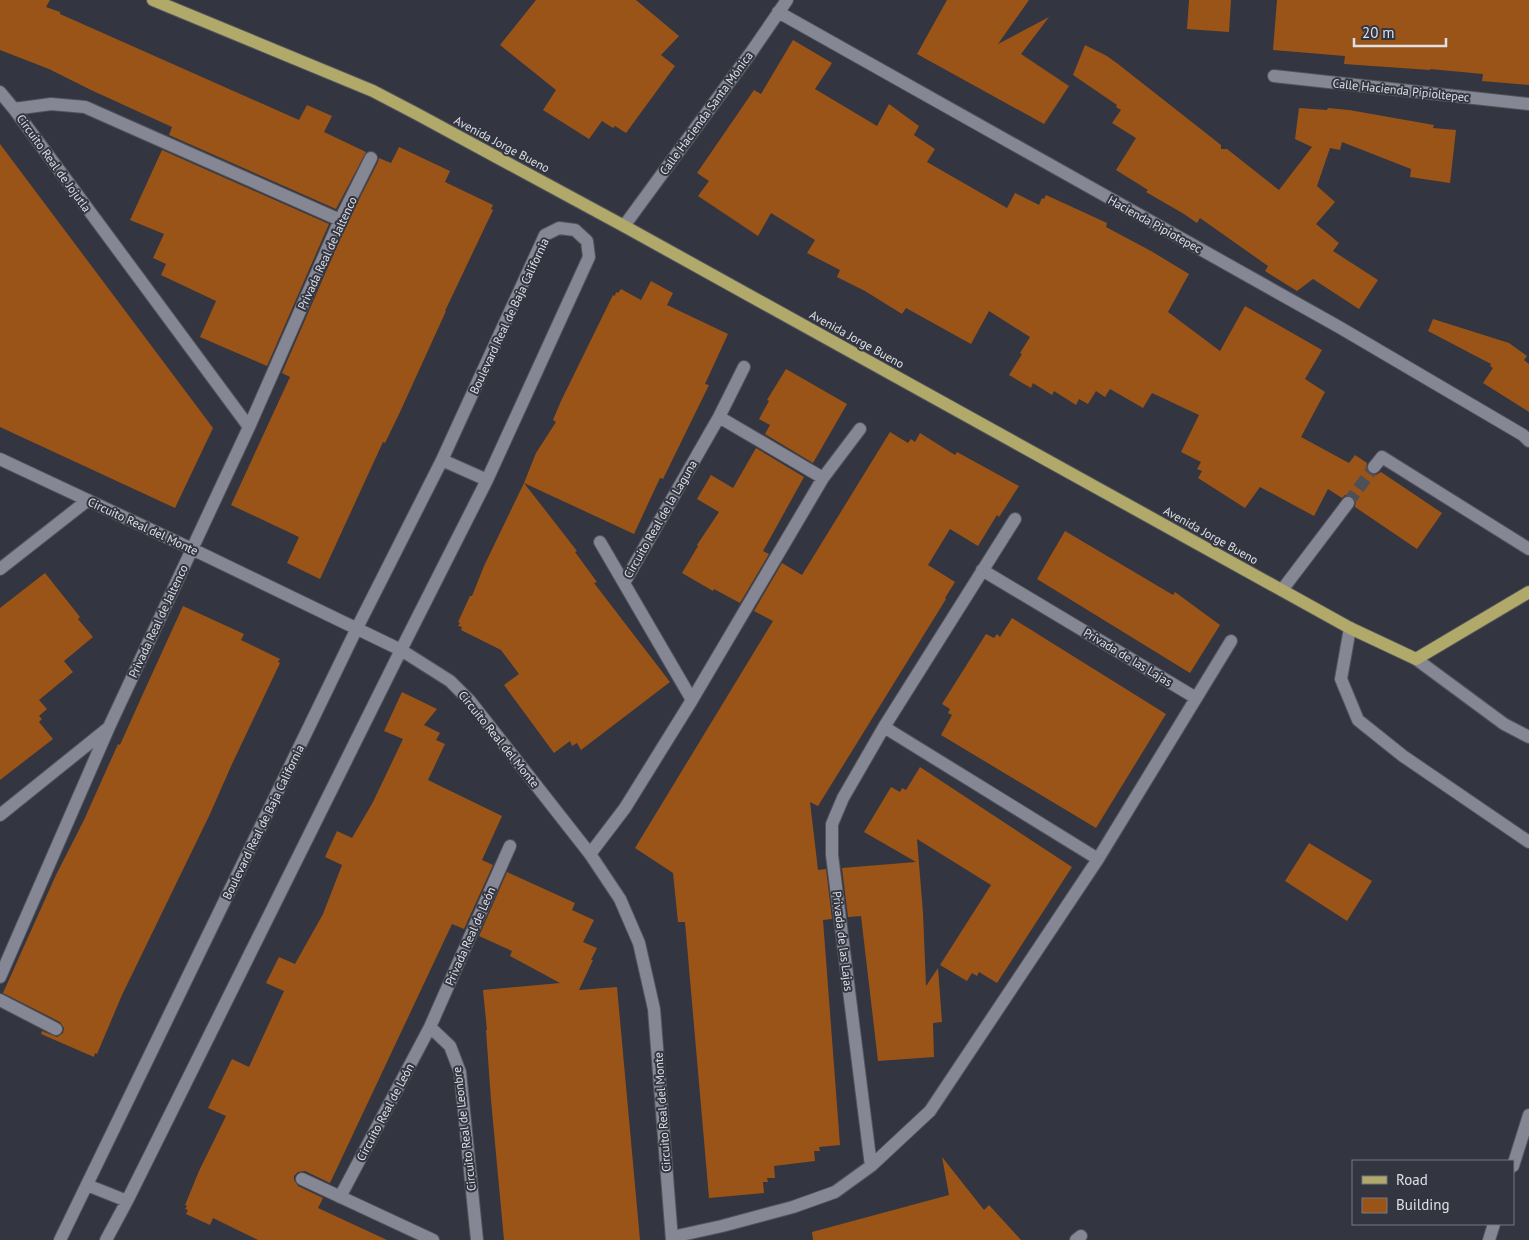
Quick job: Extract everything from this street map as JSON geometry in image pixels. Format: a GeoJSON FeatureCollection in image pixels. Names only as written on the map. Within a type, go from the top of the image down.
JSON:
{"type":"FeatureCollection","features":[{"type":"Feature","properties":{"kind":"main road","name":"Avenida Jorge Bueno"},"geometry":{"type":"LineString","coordinates":[[153,0],[373,92],[624,226],[1350,628],[1416,659]]}},
{"type":"Feature","properties":{"kind":"main road"},"geometry":{"type":"LineString","coordinates":[[1416,659],[1529,592]]}},
{"type":"Feature","properties":{"kind":"street","name":"Calle Hacienda Santa Mónica"},"geometry":{"type":"LineString","coordinates":[[624,226],[787,0]]}},
{"type":"Feature","properties":{"kind":"street","name":"Hacienda Pipiotepec"},"geometry":{"type":"LineString","coordinates":[[778,12],[1339,327],[1529,440]]}},
{"type":"Feature","properties":{"kind":"street","name":"Calle Hacienda Pipioltepec"},"geometry":{"type":"LineString","coordinates":[[1274,76],[1529,104]]}},
{"type":"Feature","properties":{"kind":"street"},"geometry":{"type":"LineString","coordinates":[[0,92],[14,109]]}},
{"type":"Feature","properties":{"kind":"street","name":"Circuito Real de Jojutla"},"geometry":{"type":"LineString","coordinates":[[249,427],[14,109],[51,104],[85,107],[340,220]]}},
{"type":"Feature","properties":{"kind":"street","name":"Privada Real de Jaltenco"},"geometry":{"type":"LineString","coordinates":[[0,978],[109,727],[249,427],[340,220],[371,158]]}},
{"type":"Feature","properties":{"kind":"street","name":"Boulevard Real de Baja California"},"geometry":{"type":"LineString","coordinates":[[60,1240],[357,628],[442,460],[545,235],[559,228],[575,230],[587,241],[589,257],[487,480],[128,1201],[106,1240]]}},
{"type":"Feature","properties":{"kind":"street","name":"Circuito Real de la Laguna"},"geometry":{"type":"LineString","coordinates":[[692,700],[624,583],[719,417],[744,367]]}},
{"type":"Feature","properties":{"kind":"street"},"geometry":{"type":"LineString","coordinates":[[719,417],[824,478]]}},
{"type":"Feature","properties":{"kind":"street"},"geometry":{"type":"LineString","coordinates":[[590,854],[625,808],[692,700],[824,478],[860,429]]}},
{"type":"Feature","properties":{"kind":"street"},"geometry":{"type":"LineString","coordinates":[[1374,468],[1382,457],[1529,549]]}},
{"type":"Feature","properties":{"kind":"street","name":"Circuito Real del Monte"},"geometry":{"type":"LineString","coordinates":[[0,459],[401,650],[450,682],[470,701],[590,854],[620,899],[639,944],[654,1009],[672,1238]]}},
{"type":"Feature","properties":{"kind":"street"},"geometry":{"type":"LineString","coordinates":[[442,460],[487,480]]}},
{"type":"Feature","properties":{"kind":"street"},"geometry":{"type":"LineString","coordinates":[[0,569],[88,500]]}},
{"type":"Feature","properties":{"kind":"street"},"geometry":{"type":"LineString","coordinates":[[1282,590],[1348,502]]}},
{"type":"Feature","properties":{"kind":"street","name":"Privada de las Lajas"},"geometry":{"type":"LineString","coordinates":[[870,1166],[832,855],[832,824],[843,798],[884,727],[1015,519]]}},
{"type":"Feature","properties":{"kind":"street"},"geometry":{"type":"LineString","coordinates":[[600,542],[624,583]]}},
{"type":"Feature","properties":{"kind":"street","name":"Privada de las Lajas"},"geometry":{"type":"LineString","coordinates":[[982,570],[1196,698]]}},
{"type":"Feature","properties":{"kind":"street"},"geometry":{"type":"LineString","coordinates":[[1350,628],[1341,680],[1358,720],[1403,756],[1529,842]]}},
{"type":"Feature","properties":{"kind":"street"},"geometry":{"type":"LineString","coordinates":[[672,1238],[793,1207],[835,1192],[870,1166],[930,1111],[1098,859],[1231,641]]}},
{"type":"Feature","properties":{"kind":"street","name":"Avenida Jorge Bueno"},"geometry":{"type":"LineString","coordinates":[[1416,659],[1504,724],[1529,737]]}},
{"type":"Feature","properties":{"kind":"street"},"geometry":{"type":"LineString","coordinates":[[0,815],[109,727]]}},
{"type":"Feature","properties":{"kind":"street"},"geometry":{"type":"LineString","coordinates":[[884,727],[1098,859]]}},
{"type":"Feature","properties":{"kind":"street","name":"Privada Real de León"},"geometry":{"type":"LineString","coordinates":[[430,1027],[510,846]]}},
{"type":"Feature","properties":{"kind":"street"},"geometry":{"type":"LineString","coordinates":[[0,1000],[56,1028]]}},
{"type":"Feature","properties":{"kind":"street","name":"Circuito Real de León"},"geometry":{"type":"LineString","coordinates":[[340,1197],[430,1027]]}},
{"type":"Feature","properties":{"kind":"street","name":"Circuito Real de Leonbre"},"geometry":{"type":"LineString","coordinates":[[430,1027],[450,1046],[460,1072],[477,1240]]}},
{"type":"Feature","properties":{"kind":"street"},"geometry":{"type":"LineString","coordinates":[[1514,1163],[1529,1115]]}},
{"type":"Feature","properties":{"kind":"street"},"geometry":{"type":"LineString","coordinates":[[302,1179],[433,1240]]}},
{"type":"Feature","properties":{"kind":"street"},"geometry":{"type":"LineString","coordinates":[[87,1186],[128,1201]]}},
{"type":"Feature","properties":{"kind":"street"},"geometry":{"type":"LineString","coordinates":[[1489,1240],[1494,1225]]}},
{"type":"Feature","properties":{"kind":"building"},"geometry":{"type":"Polygon","coordinates":[[[0,0],[50,0],[46,7],[60,12],[60,14],[299,120],[307,105],[332,116],[324,132],[366,152],[336,209],[169,135],[172,127],[49,69],[0,50],[0,0]]]}},
{"type":"Feature","properties":{"kind":"building"},"geometry":{"type":"Polygon","coordinates":[[[536,0],[636,0],[679,36],[661,55],[675,66],[626,133],[602,121],[589,139],[543,110],[556,90],[500,45],[536,0]]]}},
{"type":"Feature","properties":{"kind":"building"},"geometry":{"type":"Polygon","coordinates":[[[947,0],[1029,0],[998,44],[1049,17],[1021,54],[1069,86],[1044,124],[917,54],[947,0]]]}},
{"type":"Feature","properties":{"kind":"building"},"geometry":{"type":"Polygon","coordinates":[[[1189,0],[1231,0],[1229,32],[1187,29],[1189,0]]]}},
{"type":"Feature","properties":{"kind":"building"},"geometry":{"type":"Polygon","coordinates":[[[1277,0],[1529,0],[1529,85],[1482,81],[1483,74],[1344,64],[1345,56],[1273,50],[1277,0]]]}},
{"type":"Feature","properties":{"kind":"building"},"geometry":{"type":"Polygon","coordinates":[[[793,40],[832,63],[815,89],[877,126],[889,104],[919,126],[914,135],[935,149],[927,162],[1007,208],[1015,193],[1039,205],[1042,198],[1044,199],[1046,195],[1107,223],[1106,227],[1189,274],[1168,312],[1220,351],[1245,306],[1322,350],[1305,379],[1325,392],[1301,437],[1349,463],[1355,455],[1367,463],[1366,469],[1369,474],[1376,475],[1381,472],[1442,513],[1417,549],[1355,507],[1356,500],[1352,496],[1345,495],[1342,498],[1328,489],[1314,516],[1260,487],[1245,508],[1198,478],[1202,471],[1197,469],[1201,462],[1181,452],[1199,415],[1152,393],[1143,408],[1110,389],[1105,397],[1096,391],[1088,404],[1079,399],[1076,405],[1054,391],[1052,395],[1033,383],[1031,388],[1009,375],[1030,337],[989,311],[971,344],[906,308],[902,314],[865,291],[837,277],[840,270],[807,253],[815,240],[771,213],[758,236],[698,196],[709,181],[697,173],[754,90],[761,94],[793,40]]]}},
{"type":"Feature","properties":{"kind":"building"},"geometry":{"type":"Polygon","coordinates":[[[1085,45],[1118,64],[1221,145],[1221,149],[1227,149],[1279,190],[1312,147],[1295,139],[1299,108],[1349,110],[1434,125],[1433,128],[1456,130],[1450,183],[1410,177],[1411,169],[1342,142],[1340,150],[1330,148],[1317,186],[1335,202],[1316,224],[1339,243],[1333,251],[1378,280],[1359,309],[1313,279],[1297,291],[1265,271],[1268,266],[1200,218],[1197,223],[1146,192],[1148,190],[1116,170],[1136,138],[1112,123],[1121,110],[1116,107],[1117,105],[1073,75],[1085,45]]]}},
{"type":"Feature","properties":{"kind":"building"},"geometry":{"type":"Polygon","coordinates":[[[0,144],[213,428],[175,508],[0,427],[0,144]]]}},
{"type":"Feature","properties":{"kind":"building"},"geometry":{"type":"Polygon","coordinates":[[[399,147],[450,171],[445,182],[493,205],[491,209],[493,210],[400,412],[385,443],[383,442],[320,579],[287,563],[299,537],[231,505],[290,377],[282,373],[347,223],[379,158],[391,163],[399,147]]]}},
{"type":"Feature","properties":{"kind":"building"},"geometry":{"type":"Polygon","coordinates":[[[162,150],[329,224],[267,366],[200,337],[216,301],[161,275],[166,264],[153,258],[164,234],[130,220],[162,150]]]}},
{"type":"Feature","properties":{"kind":"building"},"geometry":{"type":"Polygon","coordinates":[[[651,281],[673,293],[667,305],[728,334],[705,384],[709,385],[663,479],[660,478],[634,534],[524,483],[536,453],[556,422],[553,420],[561,401],[613,295],[615,296],[616,292],[618,293],[621,289],[641,300],[651,281]]]}},
{"type":"Feature","properties":{"kind":"building"},"geometry":{"type":"Polygon","coordinates":[[[1433,319],[1509,343],[1527,356],[1524,360],[1529,364],[1529,412],[1483,383],[1493,368],[1490,366],[1491,364],[1428,331],[1433,319]]]}},
{"type":"Feature","properties":{"kind":"building"},"geometry":{"type":"Polygon","coordinates":[[[786,369],[847,404],[813,463],[765,434],[770,425],[759,419],[769,401],[767,400],[786,369]]]}},
{"type":"Feature","properties":{"kind":"building"},"geometry":{"type":"Polygon","coordinates":[[[890,432],[908,443],[911,439],[915,442],[920,433],[955,455],[957,452],[1019,486],[999,517],[997,515],[978,546],[950,529],[928,565],[955,582],[818,806],[810,802],[818,870],[826,869],[832,919],[823,920],[840,1145],[819,1147],[820,1151],[814,1151],[815,1161],[774,1166],[775,1178],[767,1178],[768,1182],[763,1182],[764,1193],[709,1198],[685,922],[678,922],[673,873],[635,848],[773,621],[754,611],[782,563],[802,575],[890,432]]]}},
{"type":"Feature","properties":{"kind":"building"},"geometry":{"type":"Polygon","coordinates":[[[756,448],[804,477],[763,551],[769,554],[740,603],[714,589],[713,591],[682,573],[697,545],[719,512],[697,499],[711,475],[733,488],[756,448]]]}},
{"type":"Feature","properties":{"kind":"building"},"geometry":{"type":"Polygon","coordinates":[[[524,483],[577,551],[575,552],[597,582],[594,583],[670,682],[581,750],[577,743],[572,746],[570,741],[554,753],[504,685],[519,674],[501,650],[461,630],[462,627],[458,626],[470,596],[472,596],[484,566],[524,483]]]}},
{"type":"Feature","properties":{"kind":"building"},"geometry":{"type":"Polygon","coordinates":[[[1065,531],[1173,595],[1175,592],[1220,625],[1190,673],[1037,579],[1065,531]]]}},
{"type":"Feature","properties":{"kind":"building"},"geometry":{"type":"Polygon","coordinates":[[[45,573],[80,617],[78,619],[93,637],[64,661],[73,672],[39,700],[47,709],[39,716],[42,719],[39,722],[53,739],[0,780],[0,608],[45,573]]]}},
{"type":"Feature","properties":{"kind":"building"},"geometry":{"type":"Polygon","coordinates":[[[183,606],[244,634],[241,640],[280,659],[278,662],[280,663],[94,1057],[41,1034],[42,1031],[57,1037],[63,1033],[64,1028],[60,1022],[3,993],[56,875],[84,820],[118,744],[120,745],[183,606]]]}},
{"type":"Feature","properties":{"kind":"building"},"geometry":{"type":"Polygon","coordinates":[[[1012,618],[1166,714],[1096,828],[941,735],[952,715],[948,713],[950,709],[942,704],[986,634],[994,638],[997,634],[1000,637],[1012,618]]]}},
{"type":"Feature","properties":{"kind":"building"},"geometry":{"type":"Polygon","coordinates":[[[402,692],[437,709],[424,725],[440,733],[436,740],[445,744],[428,780],[502,816],[482,860],[493,865],[464,929],[452,924],[330,1183],[305,1171],[298,1172],[294,1176],[298,1186],[323,1198],[318,1208],[387,1240],[258,1240],[213,1218],[210,1225],[186,1214],[188,1210],[185,1209],[187,1206],[185,1205],[199,1171],[226,1116],[208,1108],[232,1059],[249,1067],[284,991],[266,983],[279,957],[295,964],[323,914],[342,865],[325,857],[337,831],[352,838],[373,802],[403,739],[384,731],[402,692]]]}},
{"type":"Feature","properties":{"kind":"building"},"geometry":{"type":"Polygon","coordinates":[[[920,767],[1072,867],[997,983],[979,972],[977,976],[972,973],[967,981],[940,965],[991,885],[917,839],[926,986],[938,968],[942,1022],[933,1023],[934,1057],[878,1061],[861,916],[848,917],[842,868],[916,862],[864,832],[891,787],[900,792],[902,788],[906,790],[920,767]]]}},
{"type":"Feature","properties":{"kind":"building"},"geometry":{"type":"Polygon","coordinates":[[[1309,843],[1372,881],[1347,921],[1285,881],[1309,843]]]}},
{"type":"Feature","properties":{"kind":"building"},"geometry":{"type":"Polygon","coordinates":[[[507,872],[575,903],[572,910],[594,920],[583,942],[597,948],[579,990],[617,987],[640,1240],[504,1240],[483,990],[560,983],[510,956],[512,951],[479,936],[507,872]]]}},
{"type":"Feature","properties":{"kind":"building"},"geometry":{"type":"Polygon","coordinates":[[[942,1157],[984,1210],[989,1205],[1021,1240],[813,1240],[812,1232],[949,1195],[942,1157]]]}},
{"type":"Feature","properties":{"kind":"tunnel"},"geometry":{"type":"LineString","coordinates":[[1348,503],[1374,467]]}}]}
